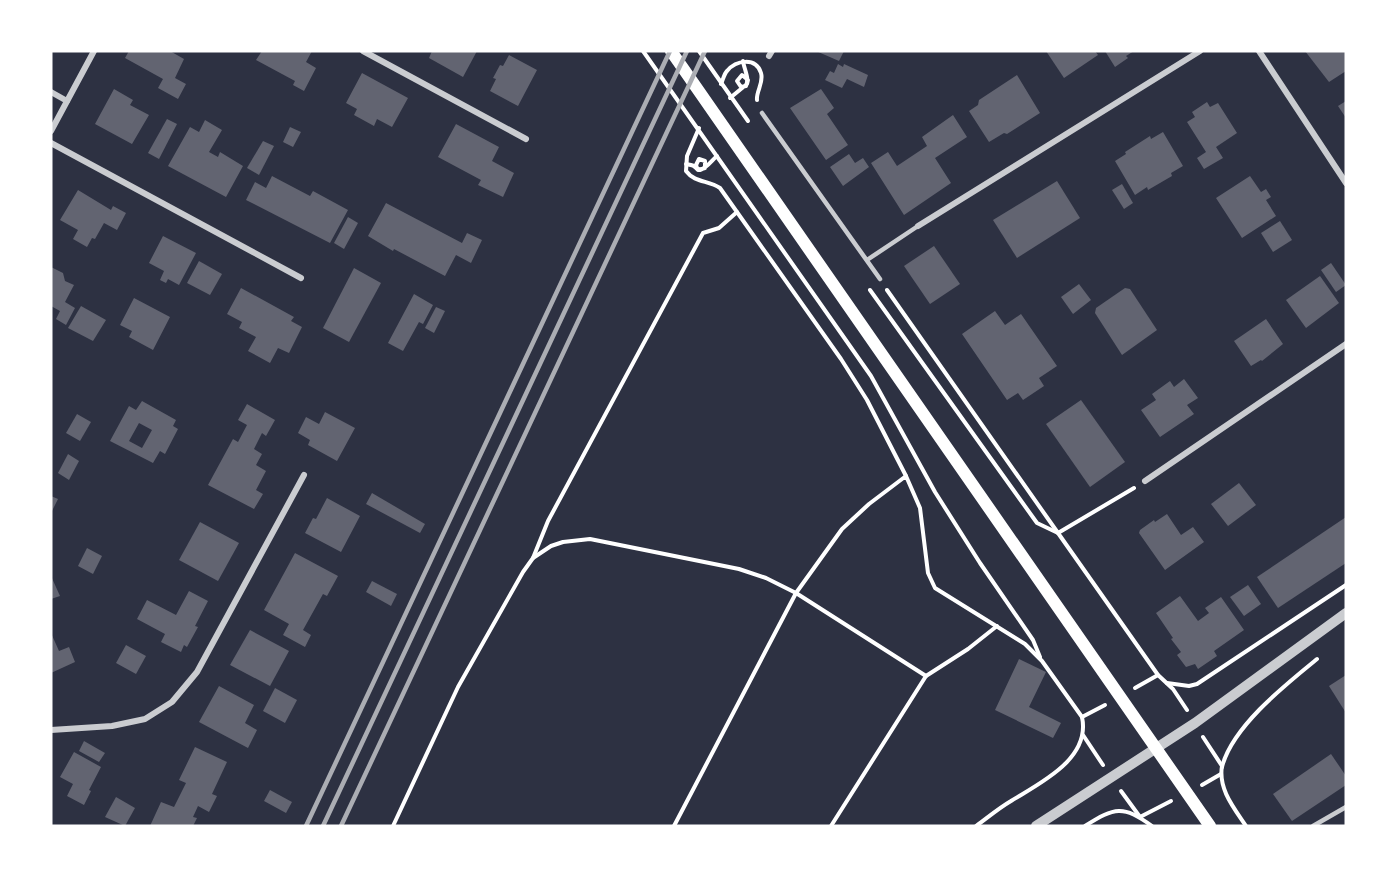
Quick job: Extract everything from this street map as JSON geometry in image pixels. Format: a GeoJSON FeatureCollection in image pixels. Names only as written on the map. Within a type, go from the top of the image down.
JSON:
{"type":"FeatureCollection","features":[{"type":"Feature","properties":{"kind":"main road"},"geometry":{"type":"LineString","coordinates":[[671,51],[1210,826]]}},
{"type":"Feature","properties":{"kind":"street"},"geometry":{"type":"LineString","coordinates":[[51,131],[94,51]]}},
{"type":"Feature","properties":{"kind":"street"},"geometry":{"type":"LineString","coordinates":[[363,51],[526,139]]}},
{"type":"Feature","properties":{"kind":"street"},"geometry":{"type":"LineString","coordinates":[[918,226],[1200,51]]}},
{"type":"Feature","properties":{"kind":"street"},"geometry":{"type":"LineString","coordinates":[[1259,51],[1346,183]]}},
{"type":"Feature","properties":{"kind":"street"},"geometry":{"type":"LineString","coordinates":[[51,92],[67,101]]}},
{"type":"Feature","properties":{"kind":"street"},"geometry":{"type":"LineString","coordinates":[[51,143],[301,278]]}},
{"type":"Feature","properties":{"kind":"street"},"geometry":{"type":"LineString","coordinates":[[1145,481],[1346,344]]}},
{"type":"Feature","properties":{"kind":"street"},"geometry":{"type":"LineString","coordinates":[[51,730],[112,726],[145,719],[172,702],[197,672],[304,476]]}},
{"type":"Feature","properties":{"kind":"street"},"geometry":{"type":"LineString","coordinates":[[1036,826],[1195,723],[1346,613]]}},
{"type":"Feature","properties":{"kind":"lane"},"geometry":{"type":"LineString","coordinates":[[760,111],[880,279]]}},
{"type":"Feature","properties":{"kind":"lane"},"geometry":{"type":"LineString","coordinates":[[867,260],[918,226]]}},
{"type":"Feature","properties":{"kind":"lane"},"geometry":{"type":"LineString","coordinates":[[1313,826],[1346,807]]}},
{"type":"Feature","properties":{"kind":"path"},"geometry":{"type":"LineString","coordinates":[[643,51],[871,376],[935,492],[1033,640],[1042,661]]}},
{"type":"Feature","properties":{"kind":"path"},"geometry":{"type":"LineString","coordinates":[[739,90],[747,84],[748,80],[746,76],[742,75],[737,81],[741,87],[746,86],[748,82],[747,78],[745,75],[743,61]]}},
{"type":"Feature","properties":{"kind":"path"},"geometry":{"type":"LineString","coordinates":[[727,71],[743,61],[758,66],[762,81],[756,96],[760,111]]}},
{"type":"Feature","properties":{"kind":"path"},"geometry":{"type":"LineString","coordinates":[[687,156],[686,171],[694,179],[708,181],[720,188],[841,359],[867,400],[920,508],[930,581],[941,592],[1025,644],[1042,661],[1082,717],[1083,735],[1070,759],[1032,789],[1010,801],[976,826]]}},
{"type":"Feature","properties":{"kind":"path"},"geometry":{"type":"LineString","coordinates":[[686,164],[694,165],[698,170],[702,170],[705,168],[706,164],[702,159],[696,162],[697,168],[700,170],[704,169],[709,163]]}},
{"type":"Feature","properties":{"kind":"path"},"geometry":{"type":"LineString","coordinates":[[393,826],[458,687],[490,627],[533,558],[548,521],[702,233],[718,228],[737,212]]}},
{"type":"Feature","properties":{"kind":"path"},"geometry":{"type":"LineString","coordinates":[[880,279],[1165,682],[1189,686],[1197,684],[1346,585]]}},
{"type":"Feature","properties":{"kind":"path"},"geometry":{"type":"LineString","coordinates":[[990,457],[1037,523],[1058,533]]}},
{"type":"Feature","properties":{"kind":"path"},"geometry":{"type":"LineString","coordinates":[[674,826],[796,593],[842,529],[869,504],[906,476]]}},
{"type":"Feature","properties":{"kind":"path"},"geometry":{"type":"LineString","coordinates":[[1058,533],[1145,481]]}},
{"type":"Feature","properties":{"kind":"path"},"geometry":{"type":"LineString","coordinates":[[533,558],[557,544],[576,539],[590,539],[739,569],[766,578],[796,593],[926,676]]}},
{"type":"Feature","properties":{"kind":"path"},"geometry":{"type":"LineString","coordinates":[[831,826],[926,676],[968,649],[997,626]]}},
{"type":"Feature","properties":{"kind":"path"},"geometry":{"type":"LineString","coordinates":[[1220,775],[1226,753],[1243,727],[1320,656]]}},
{"type":"Feature","properties":{"kind":"path"},"geometry":{"type":"LineString","coordinates":[[1222,766],[1220,775],[1228,800],[1246,826]]}},
{"type":"Feature","properties":{"kind":"path"},"geometry":{"type":"LineString","coordinates":[[1086,826],[1107,813],[1123,811],[1131,812],[1152,826]]}},
{"type":"Feature","properties":{"kind":"building"},"geometry":{"type":"Polygon","coordinates":[[[129,51],[170,51],[184,59],[175,78],[186,84],[178,99],[158,88],[163,79],[125,58],[129,51]]]}},
{"type":"Feature","properties":{"kind":"building"},"geometry":{"type":"Polygon","coordinates":[[[262,51],[312,51],[306,62],[316,68],[304,91],[293,85],[295,81],[256,60],[262,51]]]}},
{"type":"Feature","properties":{"kind":"building"},"geometry":{"type":"Polygon","coordinates":[[[432,51],[477,51],[463,77],[429,58],[432,51]]]}},
{"type":"Feature","properties":{"kind":"building"},"geometry":{"type":"Polygon","coordinates":[[[816,51],[844,51],[839,61],[816,51]]]}},
{"type":"Feature","properties":{"kind":"building"},"geometry":{"type":"Polygon","coordinates":[[[1046,51],[1095,51],[1098,55],[1064,78],[1046,51]]]}},
{"type":"Feature","properties":{"kind":"building"},"geometry":{"type":"Polygon","coordinates":[[[1105,51],[1134,51],[1115,67],[1105,51]]]}},
{"type":"Feature","properties":{"kind":"building"},"geometry":{"type":"Polygon","coordinates":[[[1305,51],[1346,51],[1346,71],[1329,82],[1305,51]]]}},
{"type":"Feature","properties":{"kind":"building"},"geometry":{"type":"Polygon","coordinates":[[[509,55],[537,70],[518,106],[490,91],[496,79],[493,78],[509,55]]]}},
{"type":"Feature","properties":{"kind":"building"},"geometry":{"type":"Polygon","coordinates":[[[838,64],[843,67],[844,64],[868,75],[864,87],[847,79],[842,88],[825,80],[830,71],[834,73],[838,64]]]}},
{"type":"Feature","properties":{"kind":"building"},"geometry":{"type":"Polygon","coordinates":[[[362,73],[408,98],[392,127],[377,119],[374,126],[354,115],[357,109],[346,103],[362,73]]]}},
{"type":"Feature","properties":{"kind":"building"},"geometry":{"type":"Polygon","coordinates":[[[1017,75],[1040,113],[1007,134],[1004,133],[989,142],[969,111],[978,105],[979,100],[1017,75]]]}},
{"type":"Feature","properties":{"kind":"building"},"geometry":{"type":"Polygon","coordinates":[[[114,89],[133,100],[130,105],[149,115],[132,144],[95,124],[114,89]]]}},
{"type":"Feature","properties":{"kind":"building"},"geometry":{"type":"Polygon","coordinates":[[[821,89],[834,108],[827,114],[848,145],[826,160],[790,108],[821,89]]]}},
{"type":"Feature","properties":{"kind":"building"},"geometry":{"type":"Polygon","coordinates":[[[1346,101],[1346,118],[1338,106],[1346,101]]]}},
{"type":"Feature","properties":{"kind":"building"},"geometry":{"type":"Polygon","coordinates":[[[1207,102],[1210,107],[1218,103],[1237,133],[1216,147],[1223,158],[1204,169],[1197,158],[1206,152],[1187,122],[1195,117],[1192,112],[1207,102]]]}},
{"type":"Feature","properties":{"kind":"building"},"geometry":{"type":"Polygon","coordinates":[[[953,115],[967,137],[935,158],[951,183],[904,215],[871,163],[888,152],[897,166],[927,146],[922,137],[953,115]]]}},
{"type":"Feature","properties":{"kind":"building"},"geometry":{"type":"Polygon","coordinates":[[[167,119],[177,124],[159,159],[148,153],[167,119]]]}},
{"type":"Feature","properties":{"kind":"building"},"geometry":{"type":"Polygon","coordinates":[[[205,120],[222,130],[209,152],[218,157],[220,152],[243,166],[226,197],[168,166],[190,127],[199,132],[205,120]]]}},
{"type":"Feature","properties":{"kind":"building"},"geometry":{"type":"Polygon","coordinates":[[[456,124],[499,147],[492,161],[514,173],[503,197],[478,185],[481,180],[438,157],[456,124]]]}},
{"type":"Feature","properties":{"kind":"building"},"geometry":{"type":"Polygon","coordinates":[[[290,127],[301,132],[293,147],[283,142],[290,127]]]}},
{"type":"Feature","properties":{"kind":"building"},"geometry":{"type":"Polygon","coordinates":[[[1163,132],[1183,166],[1171,173],[1172,176],[1135,195],[1115,161],[1150,136],[1151,139],[1163,132]]]}},
{"type":"Feature","properties":{"kind":"building"},"geometry":{"type":"Polygon","coordinates":[[[263,141],[274,146],[259,175],[247,168],[263,141]]]}},
{"type":"Feature","properties":{"kind":"building"},"geometry":{"type":"Polygon","coordinates":[[[849,154],[855,163],[863,158],[869,167],[843,186],[830,167],[849,154]]]}},
{"type":"Feature","properties":{"kind":"building"},"geometry":{"type":"Polygon","coordinates":[[[272,176],[310,196],[313,191],[348,210],[330,243],[246,200],[255,182],[266,188],[272,176]]]}},
{"type":"Feature","properties":{"kind":"building"},"geometry":{"type":"Polygon","coordinates":[[[1250,176],[1261,192],[1266,189],[1271,197],[1266,200],[1276,216],[1242,238],[1216,198],[1250,176]]]}},
{"type":"Feature","properties":{"kind":"building"},"geometry":{"type":"Polygon","coordinates":[[[1057,181],[1080,218],[1017,258],[993,220],[1057,181]]]}},
{"type":"Feature","properties":{"kind":"building"},"geometry":{"type":"Polygon","coordinates":[[[1122,184],[1133,203],[1124,209],[1112,190],[1122,184]]]}},
{"type":"Feature","properties":{"kind":"building"},"geometry":{"type":"Polygon","coordinates":[[[78,190],[111,210],[113,206],[126,213],[117,230],[104,223],[95,239],[92,238],[87,247],[73,239],[78,230],[60,220],[78,190]]]}},
{"type":"Feature","properties":{"kind":"building"},"geometry":{"type":"Polygon","coordinates":[[[386,203],[462,243],[467,233],[482,240],[471,263],[456,255],[445,276],[368,236],[386,203]]]}},
{"type":"Feature","properties":{"kind":"building"},"geometry":{"type":"Polygon","coordinates":[[[348,217],[358,223],[344,249],[334,243],[348,217]]]}},
{"type":"Feature","properties":{"kind":"building"},"geometry":{"type":"Polygon","coordinates":[[[1280,221],[1292,240],[1273,252],[1261,233],[1280,221]]]}},
{"type":"Feature","properties":{"kind":"building"},"geometry":{"type":"Polygon","coordinates":[[[163,236],[196,253],[179,285],[168,279],[166,283],[160,280],[164,271],[149,263],[163,236]]]}},
{"type":"Feature","properties":{"kind":"building"},"geometry":{"type":"Polygon","coordinates":[[[934,246],[960,284],[930,304],[904,266],[934,246]]]}},
{"type":"Feature","properties":{"kind":"building"},"geometry":{"type":"Polygon","coordinates":[[[199,261],[222,274],[210,295],[187,283],[199,261]]]}},
{"type":"Feature","properties":{"kind":"building"},"geometry":{"type":"Polygon","coordinates":[[[1331,263],[1346,285],[1336,292],[1321,270],[1331,263]]]}},
{"type":"Feature","properties":{"kind":"building"},"geometry":{"type":"Polygon","coordinates":[[[51,267],[63,273],[65,281],[74,285],[65,302],[75,308],[66,325],[56,319],[60,311],[51,306],[51,267]]]}},
{"type":"Feature","properties":{"kind":"building"},"geometry":{"type":"Polygon","coordinates":[[[354,268],[381,283],[349,342],[323,328],[354,268]]]}},
{"type":"Feature","properties":{"kind":"building"},"geometry":{"type":"Polygon","coordinates":[[[1320,276],[1339,303],[1306,328],[1286,300],[1320,276]]]}},
{"type":"Feature","properties":{"kind":"building"},"geometry":{"type":"Polygon","coordinates":[[[1079,284],[1091,300],[1073,314],[1061,297],[1079,284]]]}},
{"type":"Feature","properties":{"kind":"building"},"geometry":{"type":"Polygon","coordinates":[[[241,288],[294,317],[291,321],[302,327],[289,353],[278,348],[270,363],[248,351],[256,337],[239,328],[242,322],[227,314],[241,288]]]}},
{"type":"Feature","properties":{"kind":"building"},"geometry":{"type":"Polygon","coordinates":[[[1125,288],[1130,289],[1157,330],[1122,355],[1095,313],[1096,308],[1125,288]]]}},
{"type":"Feature","properties":{"kind":"building"},"geometry":{"type":"Polygon","coordinates":[[[414,294],[433,305],[423,324],[419,322],[403,351],[388,343],[414,294]]]}},
{"type":"Feature","properties":{"kind":"building"},"geometry":{"type":"Polygon","coordinates":[[[134,298],[170,317],[153,350],[129,337],[132,331],[120,325],[134,298]]]}},
{"type":"Feature","properties":{"kind":"building"},"geometry":{"type":"Polygon","coordinates":[[[81,306],[106,320],[93,341],[68,328],[81,306]]]}},
{"type":"Feature","properties":{"kind":"building"},"geometry":{"type":"Polygon","coordinates":[[[436,307],[445,311],[434,333],[425,328],[436,307]]]}},
{"type":"Feature","properties":{"kind":"building"},"geometry":{"type":"Polygon","coordinates":[[[995,311],[1005,325],[1021,314],[1057,366],[1039,378],[1044,386],[1023,400],[1018,393],[1007,400],[962,334],[995,311]]]}},
{"type":"Feature","properties":{"kind":"building"},"geometry":{"type":"Polygon","coordinates":[[[1266,319],[1283,344],[1262,361],[1251,366],[1234,341],[1266,319]]]}},
{"type":"Feature","properties":{"kind":"building"},"geometry":{"type":"Polygon","coordinates":[[[1184,379],[1198,398],[1187,405],[1194,414],[1160,437],[1141,410],[1156,400],[1152,394],[1170,381],[1174,387],[1184,379]]]}},
{"type":"Feature","properties":{"kind":"building"},"geometry":{"type":"Polygon","coordinates":[[[1081,400],[1125,462],[1090,487],[1046,424],[1081,400]]]}},
{"type":"Feature","properties":{"kind":"building"},"geometry":{"type":"Polygon","coordinates":[[[142,401],[176,420],[173,426],[178,429],[165,454],[160,451],[153,463],[110,441],[129,406],[136,410],[142,401]],[[139,423],[129,441],[142,448],[152,430],[139,423]]]}},
{"type":"Feature","properties":{"kind":"building"},"geometry":{"type":"Polygon","coordinates":[[[247,404],[275,420],[266,436],[262,433],[254,449],[262,454],[256,465],[266,471],[256,490],[263,494],[254,509],[208,485],[233,439],[238,442],[247,425],[238,420],[247,404]]]}},
{"type":"Feature","properties":{"kind":"building"},"geometry":{"type":"Polygon","coordinates":[[[325,412],[355,428],[337,461],[308,445],[310,440],[298,433],[306,417],[319,424],[325,412]]]}},
{"type":"Feature","properties":{"kind":"building"},"geometry":{"type":"Polygon","coordinates":[[[77,414],[91,422],[80,441],[66,433],[77,414]]]}},
{"type":"Feature","properties":{"kind":"building"},"geometry":{"type":"Polygon","coordinates":[[[68,454],[79,461],[69,480],[58,473],[68,454]]]}},
{"type":"Feature","properties":{"kind":"building"},"geometry":{"type":"Polygon","coordinates":[[[1239,483],[1256,505],[1228,526],[1211,504],[1239,483]]]}},
{"type":"Feature","properties":{"kind":"building"},"geometry":{"type":"Polygon","coordinates":[[[372,493],[425,524],[420,533],[366,504],[372,493]]]}},
{"type":"Feature","properties":{"kind":"building"},"geometry":{"type":"Polygon","coordinates":[[[51,496],[58,499],[51,513],[51,496]]]}},
{"type":"Feature","properties":{"kind":"building"},"geometry":{"type":"Polygon","coordinates":[[[327,498],[360,516],[341,552],[305,533],[313,518],[316,519],[327,498]]]}},
{"type":"Feature","properties":{"kind":"building"},"geometry":{"type":"Polygon","coordinates":[[[1167,514],[1181,535],[1193,527],[1204,542],[1165,570],[1139,533],[1154,520],[1155,522],[1167,514]]]}},
{"type":"Feature","properties":{"kind":"building"},"geometry":{"type":"Polygon","coordinates":[[[1346,517],[1346,563],[1278,608],[1257,577],[1346,517]]]}},
{"type":"Feature","properties":{"kind":"building"},"geometry":{"type":"Polygon","coordinates":[[[200,522],[239,543],[218,581],[179,560],[200,522]]]}},
{"type":"Feature","properties":{"kind":"building"},"geometry":{"type":"Polygon","coordinates":[[[87,548],[102,556],[93,574],[78,566],[87,548]]]}},
{"type":"Feature","properties":{"kind":"building"},"geometry":{"type":"Polygon","coordinates":[[[295,553],[338,576],[327,596],[323,594],[303,630],[311,635],[305,647],[283,635],[289,624],[264,610],[295,553]]]}},
{"type":"Feature","properties":{"kind":"building"},"geometry":{"type":"Polygon","coordinates":[[[51,576],[60,596],[51,599],[51,576]]]}},
{"type":"Feature","properties":{"kind":"building"},"geometry":{"type":"Polygon","coordinates":[[[372,581],[397,594],[391,606],[366,592],[372,581]]]}},
{"type":"Feature","properties":{"kind":"building"},"geometry":{"type":"Polygon","coordinates":[[[1248,585],[1261,604],[1244,616],[1230,597],[1248,585]]]}},
{"type":"Feature","properties":{"kind":"building"},"geometry":{"type":"Polygon","coordinates":[[[189,591],[208,601],[195,626],[198,627],[187,647],[184,645],[181,652],[161,642],[165,634],[137,619],[147,600],[176,615],[189,591]]]}},
{"type":"Feature","properties":{"kind":"building"},"geometry":{"type":"Polygon","coordinates":[[[1180,596],[1198,621],[1209,613],[1205,608],[1221,597],[1244,630],[1214,651],[1217,656],[1198,669],[1195,664],[1186,667],[1177,655],[1181,652],[1156,613],[1180,596]]]}},
{"type":"Feature","properties":{"kind":"building"},"geometry":{"type":"Polygon","coordinates":[[[250,630],[289,651],[270,686],[230,665],[250,630]]]}},
{"type":"Feature","properties":{"kind":"building"},"geometry":{"type":"Polygon","coordinates":[[[51,633],[59,651],[69,647],[75,662],[51,673],[51,633]]]}},
{"type":"Feature","properties":{"kind":"building"},"geometry":{"type":"Polygon","coordinates":[[[126,645],[146,656],[136,674],[116,663],[126,645]]]}},
{"type":"Feature","properties":{"kind":"building"},"geometry":{"type":"Polygon","coordinates":[[[1019,659],[1046,672],[1029,707],[1061,723],[1053,738],[995,710],[1019,659]]]}},
{"type":"Feature","properties":{"kind":"building"},"geometry":{"type":"Polygon","coordinates":[[[1346,675],[1346,713],[1329,686],[1346,675]]]}},
{"type":"Feature","properties":{"kind":"building"},"geometry":{"type":"Polygon","coordinates":[[[219,686],[254,705],[245,723],[257,730],[248,748],[199,722],[219,686]]]}},
{"type":"Feature","properties":{"kind":"building"},"geometry":{"type":"Polygon","coordinates":[[[275,688],[297,700],[285,723],[263,711],[275,688]]]}},
{"type":"Feature","properties":{"kind":"building"},"geometry":{"type":"Polygon","coordinates":[[[84,741],[105,753],[99,762],[79,751],[84,741]]]}},
{"type":"Feature","properties":{"kind":"building"},"geometry":{"type":"Polygon","coordinates":[[[195,747],[227,762],[212,794],[217,796],[209,812],[198,806],[193,817],[197,818],[193,826],[150,826],[161,802],[174,807],[186,783],[179,780],[195,747]]]}},
{"type":"Feature","properties":{"kind":"building"},"geometry":{"type":"Polygon","coordinates":[[[74,752],[101,767],[84,805],[67,796],[73,784],[60,777],[74,752]]]}},
{"type":"Feature","properties":{"kind":"building"},"geometry":{"type":"Polygon","coordinates":[[[1331,754],[1346,776],[1346,785],[1292,821],[1273,794],[1331,754]]]}},
{"type":"Feature","properties":{"kind":"building"},"geometry":{"type":"Polygon","coordinates":[[[270,790],[292,802],[286,813],[264,801],[270,790]]]}},
{"type":"Feature","properties":{"kind":"building"},"geometry":{"type":"Polygon","coordinates":[[[116,797],[135,808],[125,826],[105,817],[116,797]]]}},
{"type":"Feature","properties":{"kind":"railway"},"geometry":{"type":"LineString","coordinates":[[306,826],[670,51]]}},
{"type":"Feature","properties":{"kind":"railway"},"geometry":{"type":"LineString","coordinates":[[323,826],[687,51]]}},
{"type":"Feature","properties":{"kind":"railway"},"geometry":{"type":"LineString","coordinates":[[341,826],[705,51]]}}]}
